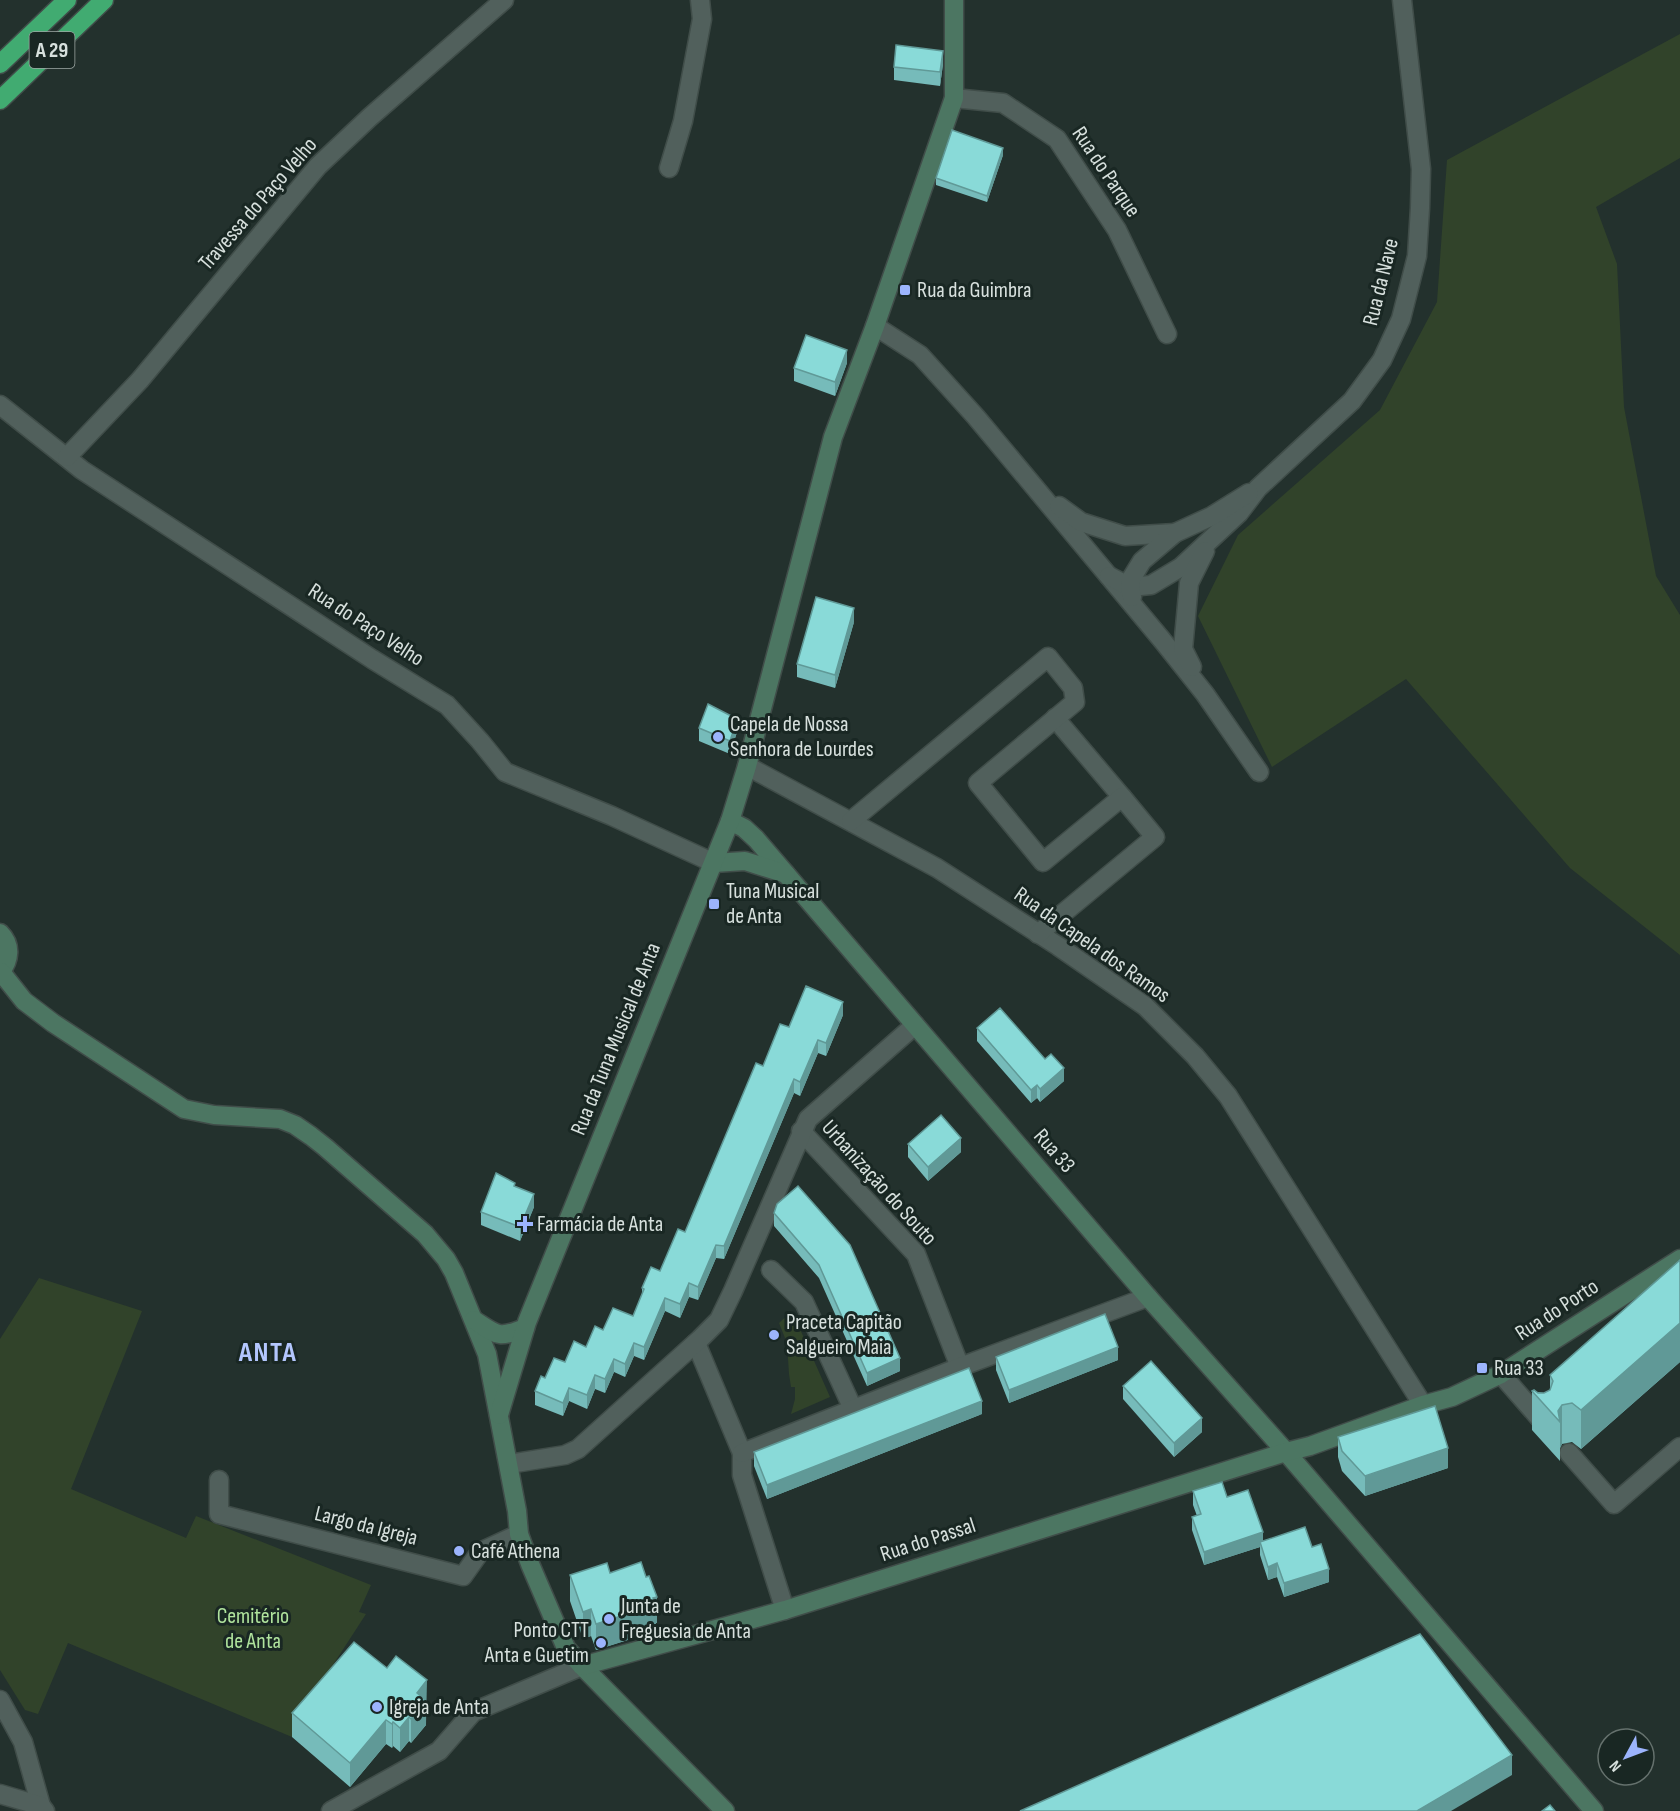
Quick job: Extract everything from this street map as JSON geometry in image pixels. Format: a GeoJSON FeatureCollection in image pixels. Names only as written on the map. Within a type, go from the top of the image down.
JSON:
{"type":"FeatureCollection","features":[{"type":"Feature","properties":{"kind":"highway","name":"A 29"},"geometry":{"type":"LineString","coordinates":[[0,64],[67,0]]}},
{"type":"Feature","properties":{"kind":"highway","name":"A 29"},"geometry":{"type":"LineString","coordinates":[[0,100],[104,0]]}},
{"type":"Feature","properties":{"kind":"street","name":"Travessa do Paço Velho"},"geometry":{"type":"LineString","coordinates":[[67,457],[140,380],[318,166],[370,117],[504,0]]}},
{"type":"Feature","properties":{"kind":"street"},"geometry":{"type":"LineString","coordinates":[[669,168],[683,121],[692,76],[702,19],[700,0]]}},
{"type":"Feature","properties":{"kind":"street"},"geometry":{"type":"LineString","coordinates":[[747,766],[833,437],[875,326],[954,98],[954,0]]}},
{"type":"Feature","properties":{"kind":"street","name":"Rua da Nave"},"geometry":{"type":"LineString","coordinates":[[1109,576],[1130,587],[1151,585],[1181,567],[1239,513],[1258,488],[1352,402],[1382,360],[1401,319],[1417,256],[1421,169],[1402,0]]}},
{"type":"Feature","properties":{"kind":"street","name":"Rua do Parque"},"geometry":{"type":"LineString","coordinates":[[954,98],[1003,103],[1057,139],[1117,230],[1167,334]]}},
{"type":"Feature","properties":{"kind":"street","name":"Rua da Nave"},"geometry":{"type":"LineString","coordinates":[[875,326],[920,355],[976,417],[1205,694],[1259,772]]}},
{"type":"Feature","properties":{"kind":"street","name":"Rua do Paço Velho"},"geometry":{"type":"LineString","coordinates":[[0,405],[82,470],[372,659],[447,705],[505,772],[612,816],[714,863]]}},
{"type":"Feature","properties":{"kind":"street","name":"Rua da Nave"},"geometry":{"type":"LineString","coordinates":[[1135,607],[1130,587],[1131,579],[1142,561],[1175,533],[1212,516],[1258,488]]}},
{"type":"Feature","properties":{"kind":"street","name":"Rua da Nave"},"geometry":{"type":"LineString","coordinates":[[1038,491],[1081,522],[1125,536],[1175,533]]}},
{"type":"Feature","properties":{"kind":"street","name":"Rua da Nave"},"geometry":{"type":"LineString","coordinates":[[1205,694],[1183,649],[1188,583],[1202,554],[1216,534]]}},
{"type":"Feature","properties":{"kind":"street"},"geometry":{"type":"LineString","coordinates":[[851,821],[1048,657],[1074,688],[1075,702],[978,783],[1043,862],[1122,797]]}},
{"type":"Feature","properties":{"kind":"street"},"geometry":{"type":"LineString","coordinates":[[1038,934],[1155,837],[1055,718]]}},
{"type":"Feature","properties":{"kind":"street","name":"Rua da Tuna Musical de Anta"},"geometry":{"type":"LineString","coordinates":[[499,1415],[525,1328],[714,863],[747,766]]}},
{"type":"Feature","properties":{"kind":"street","name":"Rua da Capela dos Ramos"},"geometry":{"type":"LineString","coordinates":[[747,766],[937,868],[1145,1006],[1195,1056],[1228,1096],[1423,1405]]}},
{"type":"Feature","properties":{"kind":"street","name":"Rua 33"},"geometry":{"type":"LineString","coordinates":[[730,821],[744,828],[756,839],[1148,1297],[1286,1452],[1594,1811]]}},
{"type":"Feature","properties":{"kind":"street"},"geometry":{"type":"LineString","coordinates":[[714,863],[745,861],[786,874]]}},
{"type":"Feature","properties":{"kind":"street"},"geometry":{"type":"LineString","coordinates":[[0,933],[8,946],[9,956],[1,973],[24,1001],[53,1023],[184,1109],[214,1115],[280,1119],[311,1136],[412,1221],[436,1246],[454,1273],[487,1354],[509,1464],[519,1534],[566,1648],[725,1811]]}},
{"type":"Feature","properties":{"kind":"street","name":"Urbanização do Souto"},"geometry":{"type":"LineString","coordinates":[[509,1464],[565,1455],[578,1449],[719,1320],[734,1291],[808,1119],[915,1025]]}},
{"type":"Feature","properties":{"kind":"street","name":"Urbanização do Souto"},"geometry":{"type":"LineString","coordinates":[[801,1131],[916,1254],[960,1367]]}},
{"type":"Feature","properties":{"kind":"street","name":"Rua do Porto"},"geometry":{"type":"LineString","coordinates":[[1286,1452],[1310,1446],[1423,1405],[1452,1397],[1501,1374],[1680,1259]]}},
{"type":"Feature","properties":{"kind":"street"},"geometry":{"type":"LineString","coordinates":[[771,1270],[804,1302],[853,1409]]}},
{"type":"Feature","properties":{"kind":"street"},"geometry":{"type":"LineString","coordinates":[[742,1453],[960,1367],[1148,1297]]}},
{"type":"Feature","properties":{"kind":"street"},"geometry":{"type":"LineString","coordinates":[[474,1320],[491,1331],[503,1335],[525,1328]]}},
{"type":"Feature","properties":{"kind":"street"},"geometry":{"type":"LineString","coordinates":[[696,1343],[742,1453],[742,1475],[785,1610]]}},
{"type":"Feature","properties":{"kind":"street"},"geometry":{"type":"LineString","coordinates":[[487,1354],[501,1360],[517,1356]]}},
{"type":"Feature","properties":{"kind":"street"},"geometry":{"type":"LineString","coordinates":[[1501,1374],[1542,1421]]}},
{"type":"Feature","properties":{"kind":"street"},"geometry":{"type":"LineString","coordinates":[[1569,1453],[1614,1504],[1680,1447]]}},
{"type":"Feature","properties":{"kind":"street","name":"Rua do Passal"},"geometry":{"type":"LineString","coordinates":[[582,1666],[785,1610],[1286,1452]]}},
{"type":"Feature","properties":{"kind":"street","name":"Largo da Igreja"},"geometry":{"type":"LineString","coordinates":[[219,1480],[219,1514],[463,1576],[480,1552],[519,1534]]}},
{"type":"Feature","properties":{"kind":"street"},"geometry":{"type":"LineString","coordinates":[[331,1811],[439,1751],[473,1712],[582,1666]]}},
{"type":"Feature","properties":{"kind":"street"},"geometry":{"type":"LineString","coordinates":[[0,1700],[23,1742],[43,1809]]}},
{"type":"Feature","properties":{"kind":"street"},"geometry":{"type":"LineString","coordinates":[[0,1794],[43,1809]]}},
{"type":"Feature","properties":{"kind":"green space"},"geometry":{"type":"Polygon","coordinates":[[[1680,34],[1680,158],[1596,207],[1617,264],[1624,407],[1656,576],[1680,615],[1680,955],[1570,868],[1406,679],[1272,767],[1198,616],[1238,535],[1380,410],[1437,302],[1447,160],[1680,34]]]}},
{"type":"Feature","properties":{"kind":"green space","name":"Cemitério de Anta"},"geometry":{"type":"Polygon","coordinates":[[[39,1278],[142,1311],[71,1489],[186,1538],[196,1516],[371,1585],[359,1612],[366,1614],[307,1705],[292,1737],[68,1643],[38,1714],[25,1710],[0,1670],[0,1339],[39,1278]]]}},
{"type":"Feature","properties":{"kind":"green space"},"geometry":{"type":"Polygon","coordinates":[[[792,1311],[830,1397],[791,1414],[795,1387],[791,1387],[787,1343],[779,1323],[792,1311]]]}},
{"type":"Feature","properties":{"kind":"building"},"geometry":{"type":"Polygon","coordinates":[[[896,45],[943,51],[940,72],[894,67],[896,45]]]}},
{"type":"Feature","properties":{"kind":"building"},"geometry":{"type":"Polygon","coordinates":[[[952,130],[1003,148],[987,196],[936,178],[952,130]]]}},
{"type":"Feature","properties":{"kind":"building"},"geometry":{"type":"Polygon","coordinates":[[[806,335],[847,350],[835,382],[794,368],[806,335]]]}},
{"type":"Feature","properties":{"kind":"building"},"geometry":{"type":"Polygon","coordinates":[[[816,597],[854,608],[835,675],[797,664],[816,597]]]}},
{"type":"Feature","properties":{"kind":"building"},"geometry":{"type":"Polygon","coordinates":[[[708,704],[737,719],[730,741],[699,728],[708,704]]]}},
{"type":"Feature","properties":{"kind":"building"},"geometry":{"type":"Polygon","coordinates":[[[806,986],[843,1002],[826,1043],[818,1040],[800,1082],[794,1079],[724,1246],[716,1245],[698,1287],[689,1283],[680,1304],[665,1298],[644,1347],[634,1343],[625,1364],[614,1359],[605,1379],[595,1375],[587,1395],[569,1388],[563,1403],[535,1391],[541,1376],[545,1378],[554,1358],[565,1362],[574,1341],[586,1347],[595,1326],[603,1330],[613,1308],[633,1316],[651,1267],[660,1271],[678,1229],[685,1232],[756,1063],[763,1066],[780,1024],[789,1027],[806,986]]]}},
{"type":"Feature","properties":{"kind":"building"},"geometry":{"type":"Polygon","coordinates":[[[1000,1008],[1045,1059],[1051,1054],[1064,1068],[1040,1089],[1037,1085],[1031,1090],[977,1028],[1000,1008]]]}},
{"type":"Feature","properties":{"kind":"building"},"geometry":{"type":"Polygon","coordinates":[[[941,1115],[961,1138],[928,1167],[908,1144],[941,1115]]]}},
{"type":"Feature","properties":{"kind":"building"},"geometry":{"type":"Polygon","coordinates":[[[496,1173],[515,1183],[514,1186],[534,1194],[520,1227],[481,1212],[496,1173]]]}},
{"type":"Feature","properties":{"kind":"building"},"geometry":{"type":"Polygon","coordinates":[[[798,1186],[850,1245],[900,1358],[867,1373],[819,1265],[774,1213],[777,1204],[798,1186]]]}},
{"type":"Feature","properties":{"kind":"building"},"geometry":{"type":"Polygon","coordinates":[[[1680,1260],[1680,1323],[1581,1410],[1572,1403],[1562,1405],[1558,1411],[1560,1422],[1532,1391],[1544,1393],[1550,1390],[1553,1381],[1550,1375],[1680,1260]]]}},
{"type":"Feature","properties":{"kind":"building"},"geometry":{"type":"Polygon","coordinates":[[[1105,1314],[1118,1347],[1009,1390],[996,1357],[1105,1314]]]}},
{"type":"Feature","properties":{"kind":"building"},"geometry":{"type":"Polygon","coordinates":[[[1151,1361],[1202,1418],[1174,1443],[1123,1386],[1151,1361]]]}},
{"type":"Feature","properties":{"kind":"building"},"geometry":{"type":"Polygon","coordinates":[[[969,1368],[982,1401],[767,1485],[754,1452],[969,1368]]]}},
{"type":"Feature","properties":{"kind":"building"},"geometry":{"type":"Polygon","coordinates":[[[1435,1406],[1448,1448],[1365,1476],[1342,1451],[1338,1437],[1435,1406]]]}},
{"type":"Feature","properties":{"kind":"building"},"geometry":{"type":"Polygon","coordinates":[[[1222,1482],[1227,1497],[1248,1490],[1263,1532],[1204,1552],[1192,1517],[1201,1514],[1193,1491],[1222,1482]]]}},
{"type":"Feature","properties":{"kind":"building"},"geometry":{"type":"Polygon","coordinates":[[[1305,1527],[1312,1547],[1321,1544],[1329,1569],[1284,1583],[1277,1563],[1268,1567],[1260,1542],[1305,1527]]]}},
{"type":"Feature","properties":{"kind":"building"},"geometry":{"type":"Polygon","coordinates":[[[641,1562],[657,1597],[653,1598],[656,1605],[596,1624],[591,1609],[583,1612],[570,1575],[607,1563],[610,1573],[641,1562]]]}},
{"type":"Feature","properties":{"kind":"building"},"geometry":{"type":"Polygon","coordinates":[[[1420,1634],[1512,1755],[1417,1811],[1020,1811],[1420,1634]]]}},
{"type":"Feature","properties":{"kind":"building"},"geometry":{"type":"Polygon","coordinates":[[[354,1642],[387,1668],[396,1656],[427,1680],[417,1693],[426,1701],[411,1719],[409,1717],[400,1728],[386,1720],[350,1763],[292,1713],[354,1642]]]}},
{"type":"Feature","properties":{"kind":"building"},"geometry":{"type":"Polygon","coordinates":[[[1550,1805],[1555,1811],[1542,1811],[1550,1805]]]}},
{"type":"Feature","properties":{"kind":"place","name":"Rua da Guimbra"},"geometry":{"type":"Point","coordinates":[905,290]}},
{"type":"Feature","properties":{"kind":"place","name":"Capela de Nossa Senhora de Lourdes"},"geometry":{"type":"Point","coordinates":[718,737]}},
{"type":"Feature","properties":{"kind":"place","name":"Tuna Musical de Anta"},"geometry":{"type":"Point","coordinates":[714,904]}},
{"type":"Feature","properties":{"kind":"place","name":"Farmácia de Anta"},"geometry":{"type":"Point","coordinates":[525,1224]}},
{"type":"Feature","properties":{"kind":"place","name":"Praceta Capitão Salgueiro Maia"},"geometry":{"type":"Point","coordinates":[774,1335]}},
{"type":"Feature","properties":{"kind":"place","name":"Rua 33"},"geometry":{"type":"Point","coordinates":[1482,1368]}},
{"type":"Feature","properties":{"kind":"place","name":"Café Athena"},"geometry":{"type":"Point","coordinates":[459,1551]}},
{"type":"Feature","properties":{"kind":"place","name":"Junta de Freguesia de Anta"},"geometry":{"type":"Point","coordinates":[609,1619]}},
{"type":"Feature","properties":{"kind":"place","name":"Ponto CTT Anta e Guetim"},"geometry":{"type":"Point","coordinates":[601,1643]}},
{"type":"Feature","properties":{"kind":"place","name":"Igreja de Anta"},"geometry":{"type":"Point","coordinates":[377,1707]}},
{"type":"Feature","properties":{"kind":"district","name":"ANTA"},"geometry":{"type":"Point","coordinates":[268,1352]}}]}
